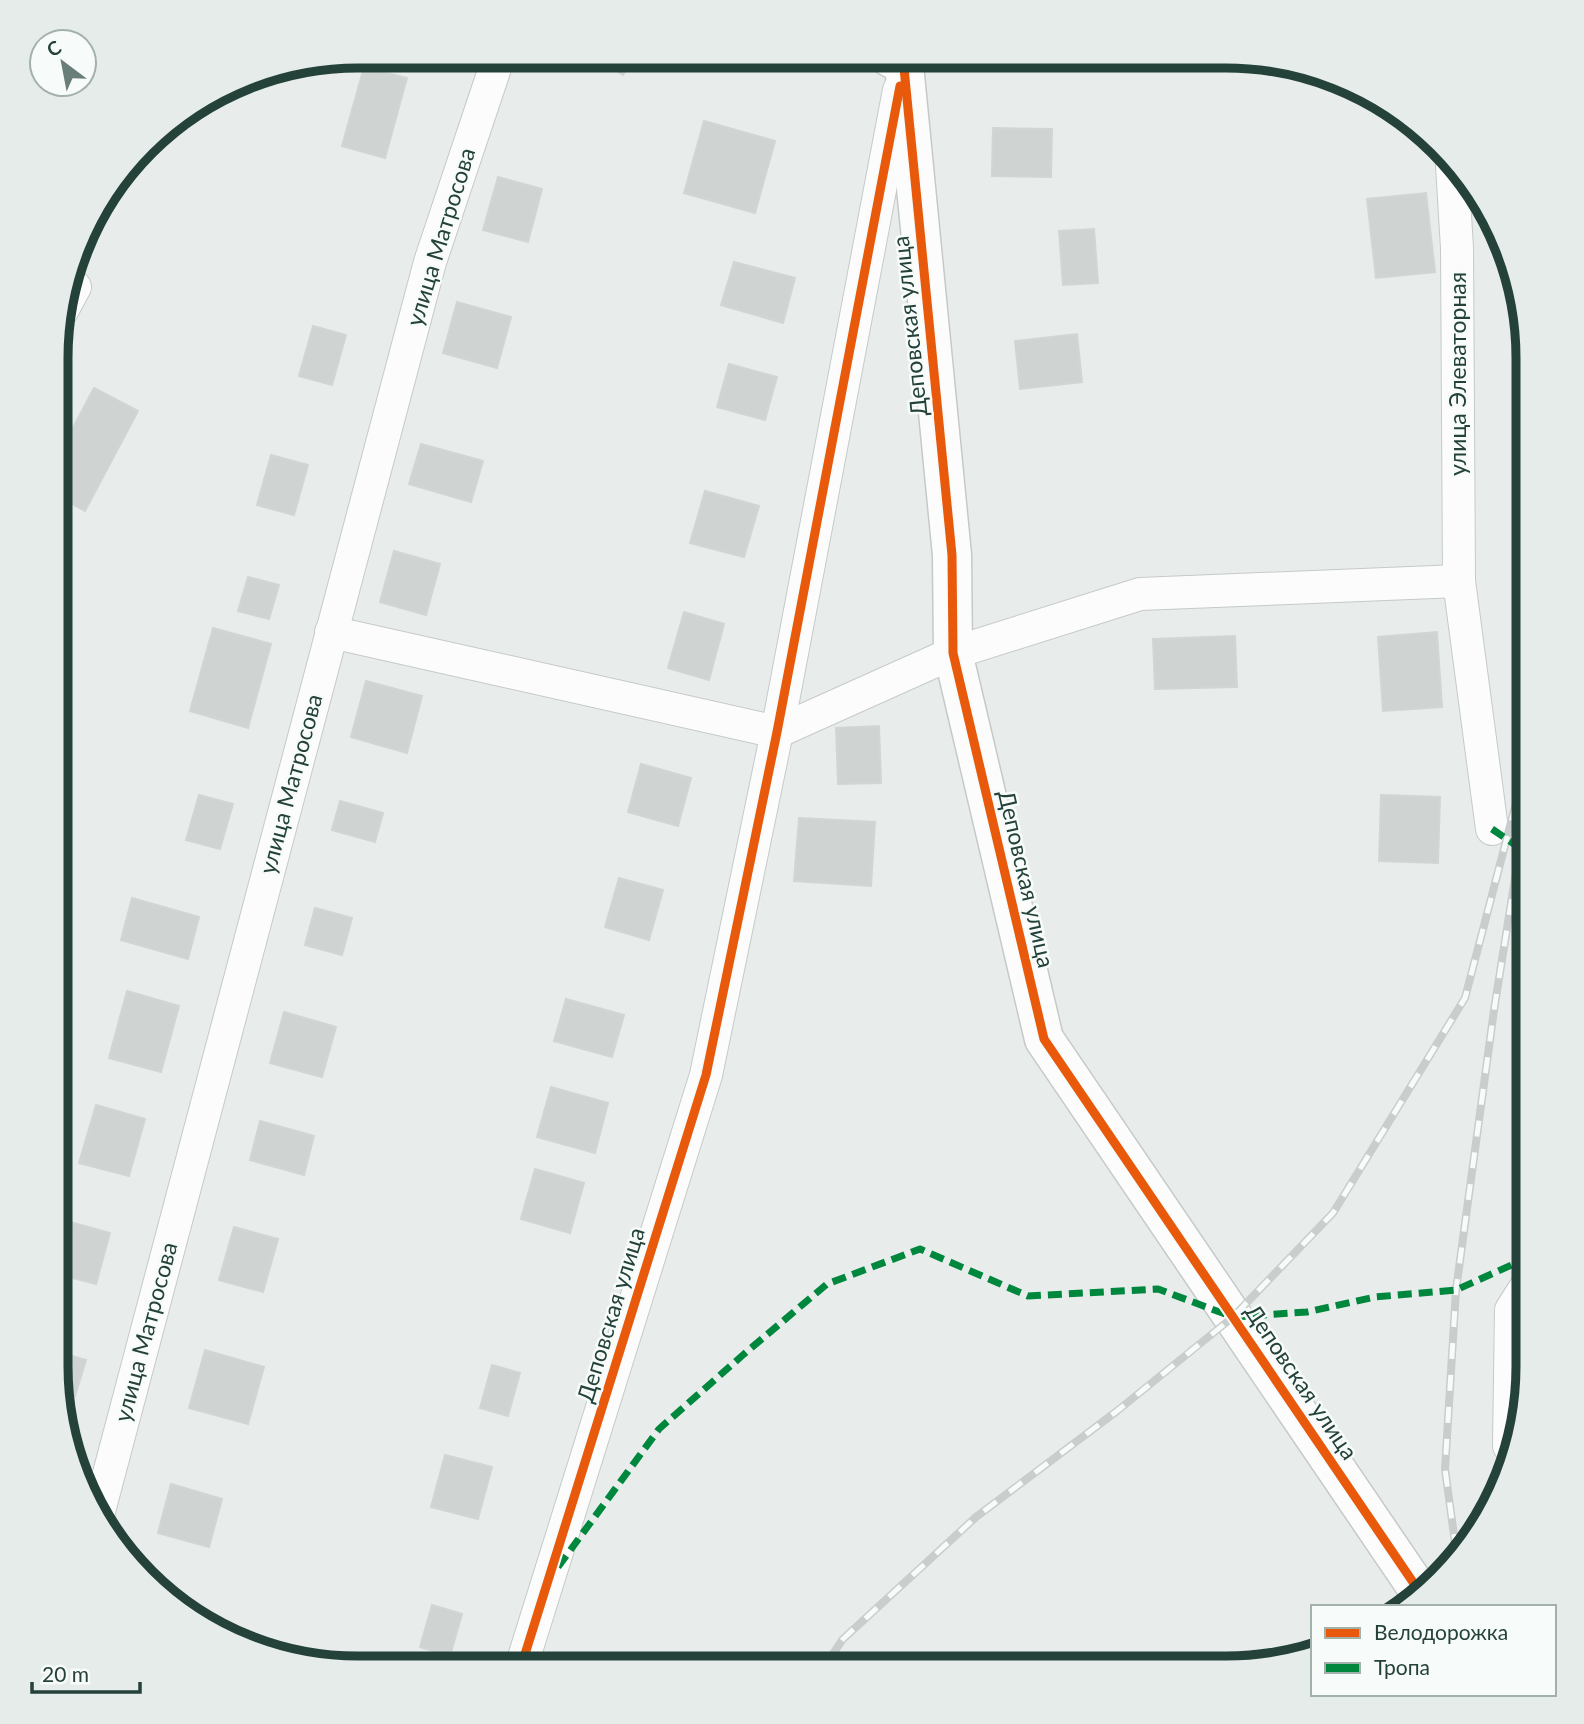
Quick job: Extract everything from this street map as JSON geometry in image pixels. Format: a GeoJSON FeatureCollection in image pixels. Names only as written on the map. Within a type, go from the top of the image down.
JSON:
{"type":"FeatureCollection","features":[{"type":"Feature","properties":{"kind":"street","name":"улица Матросова"},"geometry":{"type":"LineString","coordinates":[[101,1500],[430,261],[495,68]]}},
{"type":"Feature","properties":{"kind":"street","name":"Деповская улица"},"geometry":{"type":"LineString","coordinates":[[524,1656],[706,1075],[777,732],[898,68]]}},
{"type":"Feature","properties":{"kind":"street","name":"Деповская улица"},"geometry":{"type":"LineString","coordinates":[[900,68],[952,555],[953,653],[1044,1039],[1415,1585]]}},
{"type":"Feature","properties":{"kind":"street","name":"улица Элеваторная"},"geometry":{"type":"LineString","coordinates":[[1453,178],[1457,248],[1459,581],[1492,829]]}},
{"type":"Feature","properties":{"kind":"street"},"geometry":{"type":"LineString","coordinates":[[331,632],[777,732],[953,653],[1140,594],[1459,581]]}},
{"type":"Feature","properties":{"kind":"street"},"geometry":{"type":"LineString","coordinates":[[1509,1426],[1511,1310],[1516,1302]]}},
{"type":"Feature","properties":{"kind":"building"},"geometry":{"type":"Polygon","coordinates":[[[364,68],[407,78],[385,158],[342,146],[364,68]]]}},
{"type":"Feature","properties":{"kind":"building"},"geometry":{"type":"Polygon","coordinates":[[[611,68],[627,68],[623,75],[611,68]]]}},
{"type":"Feature","properties":{"kind":"building"},"geometry":{"type":"Polygon","coordinates":[[[704,121],[775,141],[755,213],[684,193],[704,121]]]}},
{"type":"Feature","properties":{"kind":"building"},"geometry":{"type":"Polygon","coordinates":[[[993,128],[1052,129],[1051,177],[992,176],[993,128]]]}},
{"type":"Feature","properties":{"kind":"building"},"geometry":{"type":"Polygon","coordinates":[[[498,177],[542,189],[528,242],[483,230],[498,177]]]}},
{"type":"Feature","properties":{"kind":"building"},"geometry":{"type":"Polygon","coordinates":[[[1426,193],[1435,272],[1376,278],[1367,199],[1426,193]]]}},
{"type":"Feature","properties":{"kind":"building"},"geometry":{"type":"Polygon","coordinates":[[[1094,229],[1098,283],[1063,285],[1059,231],[1094,229]]]}},
{"type":"Feature","properties":{"kind":"building"},"geometry":{"type":"Polygon","coordinates":[[[734,262],[795,278],[783,323],[721,305],[734,262]]]}},
{"type":"Feature","properties":{"kind":"building"},"geometry":{"type":"Polygon","coordinates":[[[457,302],[511,317],[497,368],[443,353],[457,302]]]}},
{"type":"Feature","properties":{"kind":"building"},"geometry":{"type":"Polygon","coordinates":[[[313,326],[346,335],[332,385],[299,376],[313,326]]]}},
{"type":"Feature","properties":{"kind":"building"},"geometry":{"type":"Polygon","coordinates":[[[1077,334],[1082,382],[1020,389],[1015,341],[1077,334]]]}},
{"type":"Feature","properties":{"kind":"building"},"geometry":{"type":"Polygon","coordinates":[[[729,364],[777,377],[765,420],[717,407],[729,364]]]}},
{"type":"Feature","properties":{"kind":"building"},"geometry":{"type":"Polygon","coordinates":[[[94,388],[138,411],[85,511],[68,502],[68,437],[94,388]]]}},
{"type":"Feature","properties":{"kind":"building"},"geometry":{"type":"Polygon","coordinates":[[[421,444],[483,461],[471,502],[409,484],[421,444]]]}},
{"type":"Feature","properties":{"kind":"building"},"geometry":{"type":"Polygon","coordinates":[[[271,455],[308,465],[294,515],[257,505],[271,455]]]}},
{"type":"Feature","properties":{"kind":"building"},"geometry":{"type":"Polygon","coordinates":[[[705,491],[759,506],[744,557],[690,543],[705,491]]]}},
{"type":"Feature","properties":{"kind":"building"},"geometry":{"type":"Polygon","coordinates":[[[394,551],[440,564],[426,615],[380,602],[394,551]]]}},
{"type":"Feature","properties":{"kind":"building"},"geometry":{"type":"Polygon","coordinates":[[[248,577],[279,585],[269,619],[238,611],[248,577]]]}},
{"type":"Feature","properties":{"kind":"building"},"geometry":{"type":"Polygon","coordinates":[[[684,612],[724,624],[709,680],[668,668],[684,612]]]}},
{"type":"Feature","properties":{"kind":"building"},"geometry":{"type":"Polygon","coordinates":[[[213,628],[271,644],[248,728],[190,711],[213,628]]]}},
{"type":"Feature","properties":{"kind":"building"},"geometry":{"type":"Polygon","coordinates":[[[1437,632],[1442,707],[1383,711],[1378,637],[1437,632]]]}},
{"type":"Feature","properties":{"kind":"building"},"geometry":{"type":"Polygon","coordinates":[[[1235,636],[1237,687],[1155,689],[1153,639],[1235,636]]]}},
{"type":"Feature","properties":{"kind":"building"},"geometry":{"type":"Polygon","coordinates":[[[366,681],[422,696],[407,753],[351,737],[366,681]]]}},
{"type":"Feature","properties":{"kind":"building"},"geometry":{"type":"Polygon","coordinates":[[[879,726],[881,783],[838,784],[836,728],[879,726]]]}},
{"type":"Feature","properties":{"kind":"building"},"geometry":{"type":"Polygon","coordinates":[[[641,764],[691,778],[678,826],[628,812],[641,764]]]}},
{"type":"Feature","properties":{"kind":"building"},"geometry":{"type":"Polygon","coordinates":[[[199,795],[233,804],[220,849],[186,840],[199,795]]]}},
{"type":"Feature","properties":{"kind":"building"},"geometry":{"type":"Polygon","coordinates":[[[1381,795],[1440,797],[1438,863],[1379,861],[1381,795]]]}},
{"type":"Feature","properties":{"kind":"building"},"geometry":{"type":"Polygon","coordinates":[[[340,801],[383,813],[375,842],[332,830],[340,801]]]}},
{"type":"Feature","properties":{"kind":"building"},"geometry":{"type":"Polygon","coordinates":[[[799,818],[875,822],[871,886],[794,881],[799,818]]]}},
{"type":"Feature","properties":{"kind":"building"},"geometry":{"type":"Polygon","coordinates":[[[619,878],[663,890],[649,940],[605,927],[619,878]]]}},
{"type":"Feature","properties":{"kind":"building"},"geometry":{"type":"Polygon","coordinates":[[[132,898],[199,917],[188,959],[121,940],[132,898]]]}},
{"type":"Feature","properties":{"kind":"building"},"geometry":{"type":"Polygon","coordinates":[[[315,908],[352,918],[342,955],[305,945],[315,908]]]}},
{"type":"Feature","properties":{"kind":"building"},"geometry":{"type":"Polygon","coordinates":[[[127,991],[179,1006],[161,1072],[109,1058],[127,991]]]}},
{"type":"Feature","properties":{"kind":"building"},"geometry":{"type":"Polygon","coordinates":[[[566,999],[624,1015],[612,1057],[554,1041],[566,999]]]}},
{"type":"Feature","properties":{"kind":"building"},"geometry":{"type":"Polygon","coordinates":[[[284,1012],[336,1027],[322,1077],[270,1063],[284,1012]]]}},
{"type":"Feature","properties":{"kind":"building"},"geometry":{"type":"Polygon","coordinates":[[[551,1087],[608,1103],[595,1153],[537,1137],[551,1087]]]}},
{"type":"Feature","properties":{"kind":"building"},"geometry":{"type":"Polygon","coordinates":[[[96,1105],[145,1119],[129,1176],[79,1163],[96,1105]]]}},
{"type":"Feature","properties":{"kind":"building"},"geometry":{"type":"Polygon","coordinates":[[[260,1121],[314,1136],[304,1175],[250,1160],[260,1121]]]}},
{"type":"Feature","properties":{"kind":"building"},"geometry":{"type":"Polygon","coordinates":[[[535,1169],[584,1183],[570,1233],[521,1219],[535,1169]]]}},
{"type":"Feature","properties":{"kind":"building"},"geometry":{"type":"Polygon","coordinates":[[[68,1222],[110,1233],[96,1284],[68,1277],[68,1222]]]}},
{"type":"Feature","properties":{"kind":"building"},"geometry":{"type":"Polygon","coordinates":[[[234,1227],[278,1239],[263,1292],[219,1280],[234,1227]]]}},
{"type":"Feature","properties":{"kind":"building"},"geometry":{"type":"Polygon","coordinates":[[[205,1350],[264,1367],[248,1424],[189,1408],[205,1350]]]}},
{"type":"Feature","properties":{"kind":"building"},"geometry":{"type":"Polygon","coordinates":[[[68,1355],[86,1360],[75,1396],[70,1395],[68,1355]]]}},
{"type":"Feature","properties":{"kind":"building"},"geometry":{"type":"Polygon","coordinates":[[[492,1365],[520,1373],[508,1416],[480,1408],[492,1365]]]}},
{"type":"Feature","properties":{"kind":"building"},"geometry":{"type":"Polygon","coordinates":[[[445,1455],[492,1467],[478,1519],[431,1507],[445,1455]]]}},
{"type":"Feature","properties":{"kind":"building"},"geometry":{"type":"Polygon","coordinates":[[[171,1484],[222,1499],[209,1547],[158,1533],[171,1484]]]}},
{"type":"Feature","properties":{"kind":"building"},"geometry":{"type":"Polygon","coordinates":[[[432,1605],[462,1614],[450,1656],[420,1647],[432,1605]]]}},
{"type":"Feature","properties":{"kind":"railway"},"geometry":{"type":"LineString","coordinates":[[831,1656],[843,1639],[976,1517],[1117,1411],[1233,1317],[1333,1213],[1465,998],[1516,803]]}},
{"type":"Feature","properties":{"kind":"railway"},"geometry":{"type":"LineString","coordinates":[[1455,1543],[1445,1469],[1456,1290],[1494,1010],[1516,872]]}},
{"type":"Feature","properties":{"kind":"marked path"},"geometry":{"type":"LineString","coordinates":[[1492,829],[1516,845]]}},
{"type":"Feature","properties":{"kind":"marked path"},"geometry":{"type":"LineString","coordinates":[[558,1567],[659,1429],[744,1354],[827,1284],[920,1249],[1028,1296],[1158,1289],[1233,1317],[1307,1312],[1375,1297],[1456,1290],[1516,1263]]}},
{"type":"Feature","properties":{"kind":"cycle path"},"geometry":{"type":"LineString","coordinates":[[904,68],[952,555],[953,653],[1044,1039],[1415,1585]]}},
{"type":"Feature","properties":{"kind":"cycle path"},"geometry":{"type":"LineString","coordinates":[[524,1656],[706,1075],[777,732],[900,86]]}}]}
